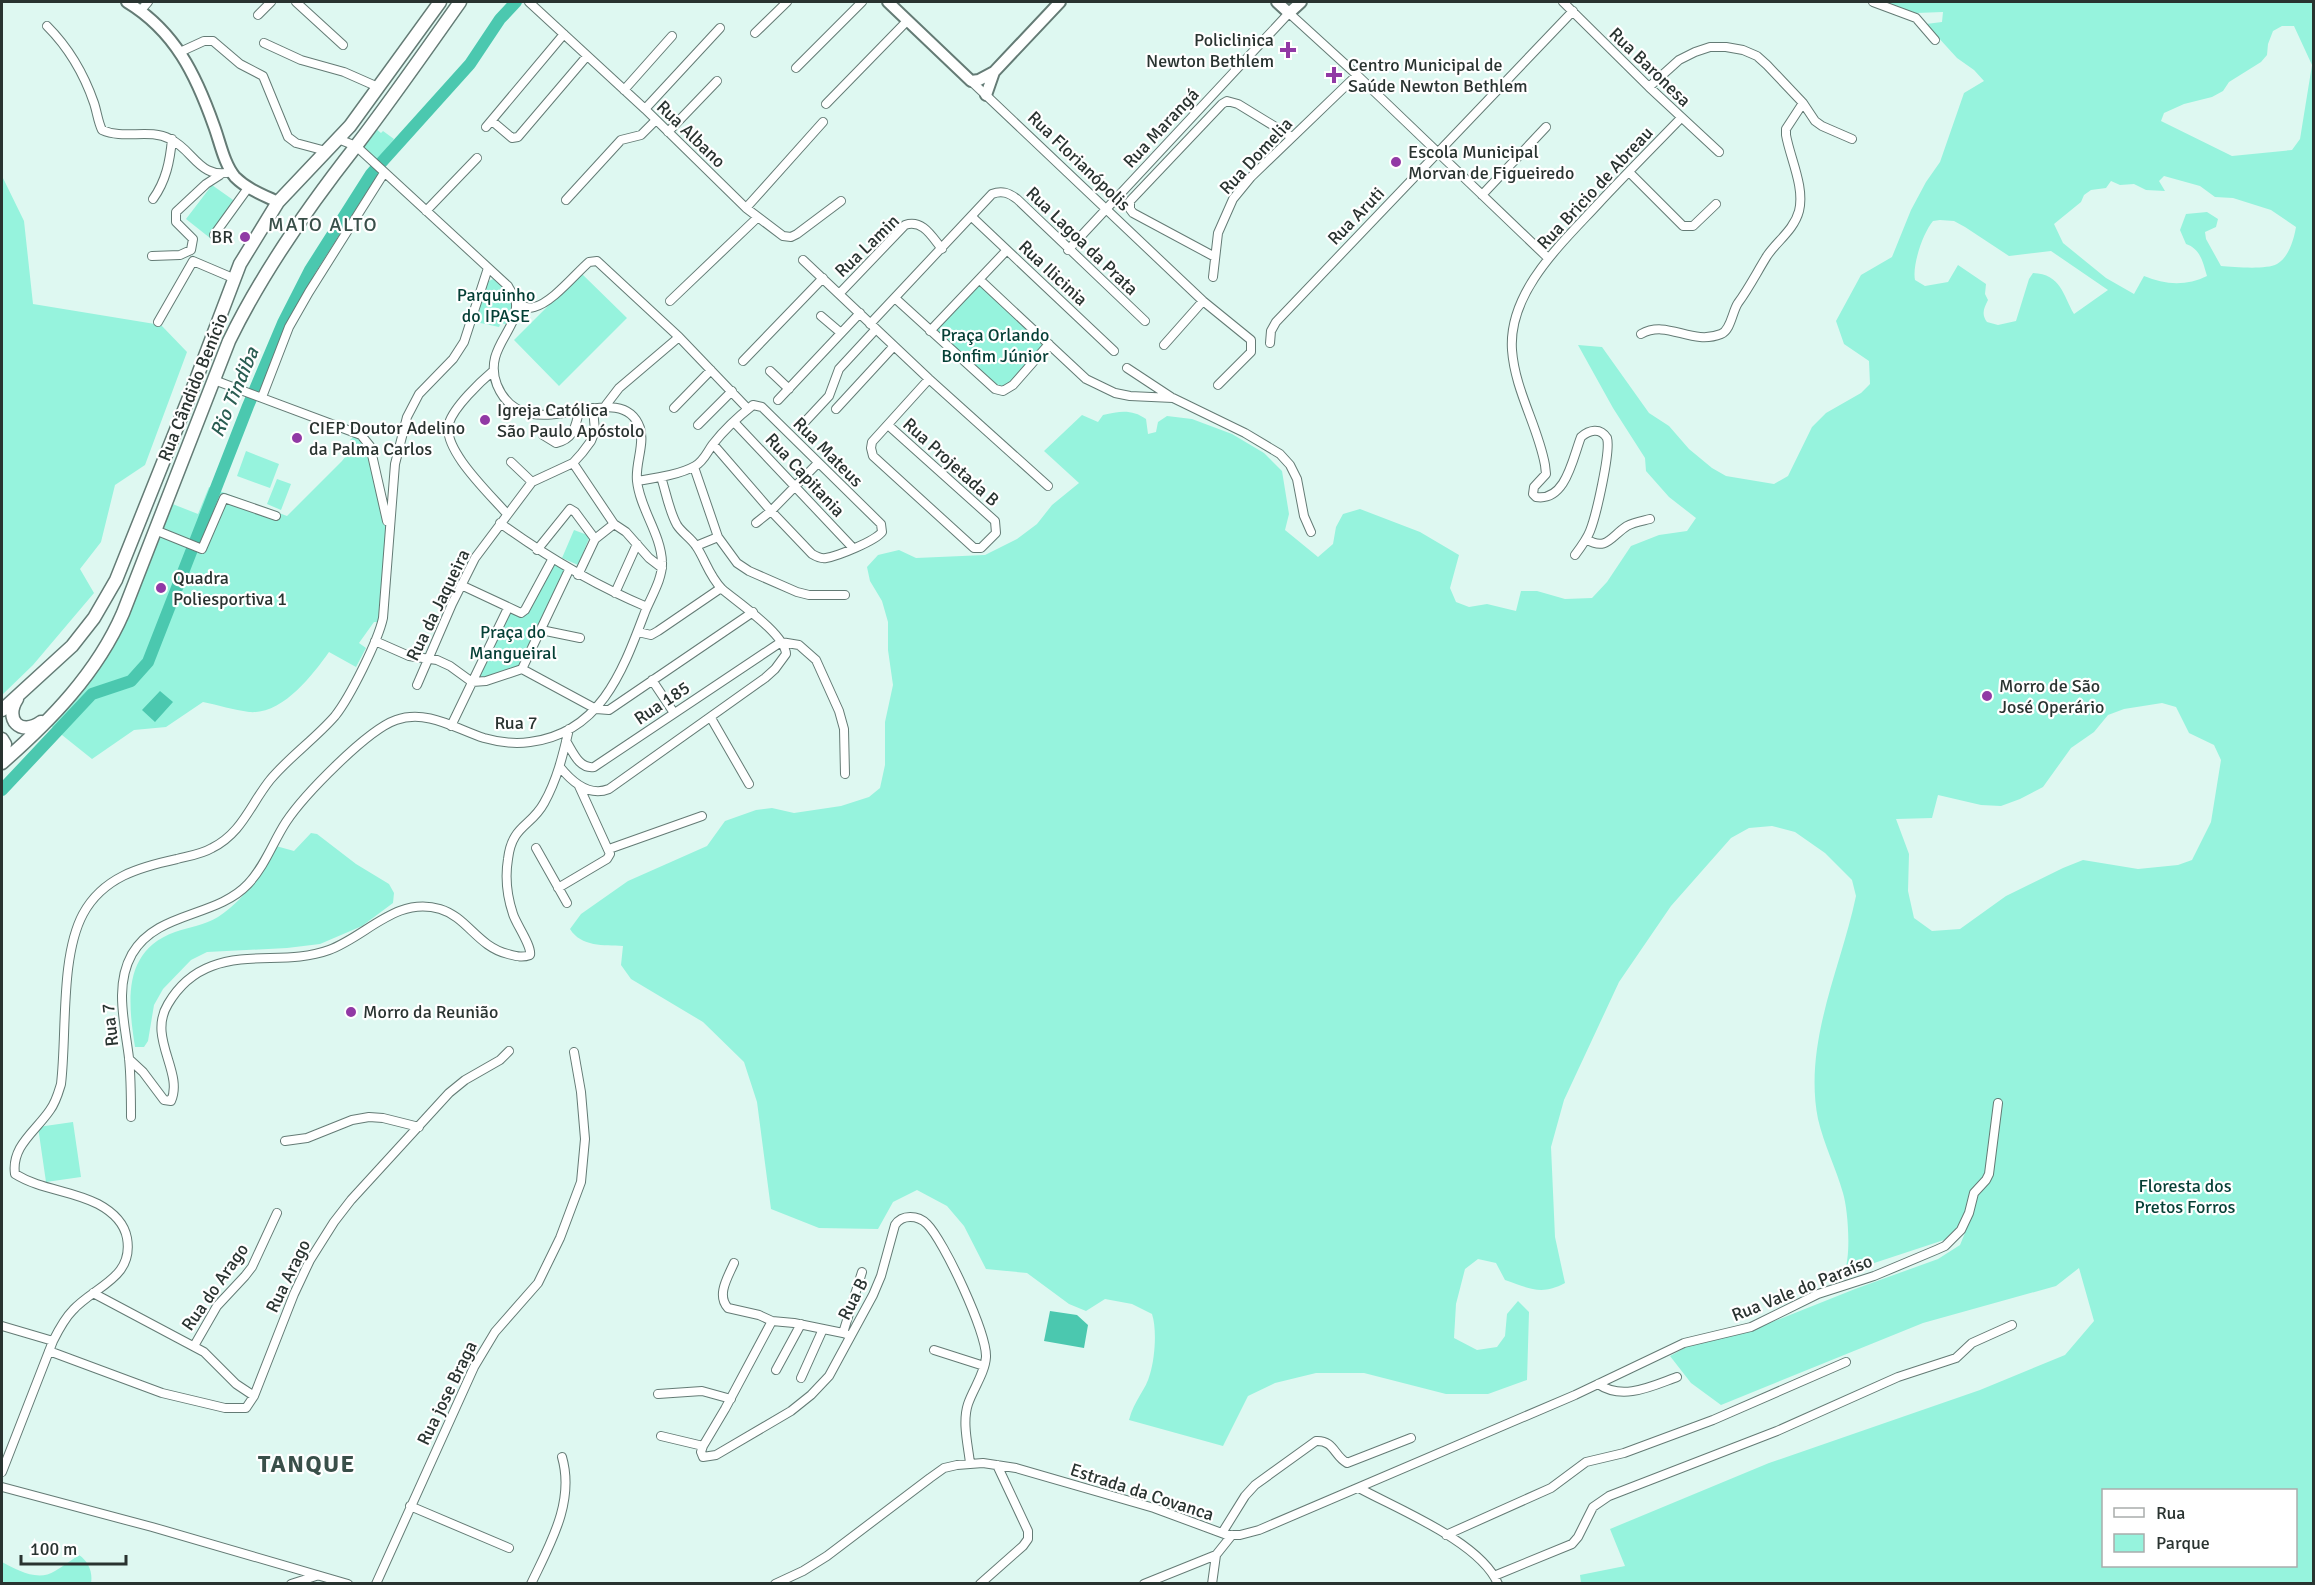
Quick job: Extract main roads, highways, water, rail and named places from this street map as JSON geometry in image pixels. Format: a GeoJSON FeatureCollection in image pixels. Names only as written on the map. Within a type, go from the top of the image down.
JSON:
{"type":"FeatureCollection","features":[{"type":"Feature","properties":{"kind":"main road","name":"Rua Cândido Benício"},"geometry":{"type":"LineString","coordinates":[[2,710],[72,646],[94,618],[116,580],[233,279],[278,202],[338,139],[440,2]]}},
{"type":"Feature","properties":{"kind":"main road","name":"Rua Cândido Benício"},"geometry":{"type":"LineString","coordinates":[[2,762],[81,685],[108,644],[123,613],[229,341],[244,311],[315,197],[356,146],[460,2]]}},
{"type":"Feature","properties":{"kind":"main road"},"geometry":{"type":"LineString","coordinates":[[19,695],[12,711],[13,718],[19,727],[33,728],[54,713]]}},
{"type":"Feature","properties":{"kind":"main road"},"geometry":{"type":"LineString","coordinates":[[2,739],[5,744],[2,762]]}},
{"type":"Feature","properties":{"kind":"waterway","name":"Rio Tindiba"},"geometry":{"type":"LineString","coordinates":[[2,790],[92,694],[131,681],[148,662],[248,406],[283,323],[310,270],[371,174],[470,64],[500,19],[516,2]]}},
{"type":"Feature","properties":{"kind":"place","name":"Policlinica Newton Bethlem"},"geometry":{"type":"Point","coordinates":[1288,50]}},
{"type":"Feature","properties":{"kind":"place","name":"Centro Municipal de Saúde Newton Bethlem"},"geometry":{"type":"Point","coordinates":[1334,75]}},
{"type":"Feature","properties":{"kind":"place","name":"Escola Municipal Morvan de Figueiredo"},"geometry":{"type":"Point","coordinates":[1396,162]}},
{"type":"Feature","properties":{"kind":"place","name":"BR"},"geometry":{"type":"Point","coordinates":[245,237]}},
{"type":"Feature","properties":{"kind":"place","name":"Igreja Católica São Paulo Apóstolo"},"geometry":{"type":"Point","coordinates":[485,420]}},
{"type":"Feature","properties":{"kind":"place","name":"CIEP Doutor Adelino da Palma Carlos"},"geometry":{"type":"Point","coordinates":[297,438]}},
{"type":"Feature","properties":{"kind":"place","name":"Quadra Poliesportiva 1"},"geometry":{"type":"Point","coordinates":[161,588]}},
{"type":"Feature","properties":{"kind":"place","name":"Morro de São José Operário"},"geometry":{"type":"Point","coordinates":[1987,696]}},
{"type":"Feature","properties":{"kind":"place","name":"Morro da Reunião"},"geometry":{"type":"Point","coordinates":[351,1012]}},
{"type":"Feature","properties":{"kind":"district","name":"MATO ALTO"},"geometry":{"type":"Point","coordinates":[323,224]}},
{"type":"Feature","properties":{"kind":"district","name":"TANQUE"},"geometry":{"type":"Point","coordinates":[307,1464]}},
{"type":"Feature","properties":{"kind":"park label","name":"Parquinho do IPASE"},"geometry":{"type":"Point","coordinates":[496,305]}},
{"type":"Feature","properties":{"kind":"park label","name":"Praça Orlando Bonfim Júnior"},"geometry":{"type":"Point","coordinates":[995,345]}},
{"type":"Feature","properties":{"kind":"park label","name":"Praça do Mangueiral"},"geometry":{"type":"Point","coordinates":[513,642]}},
{"type":"Feature","properties":{"kind":"park label","name":"Floresta dos Pretos Forros"},"geometry":{"type":"Point","coordinates":[2185,1196]}}]}
